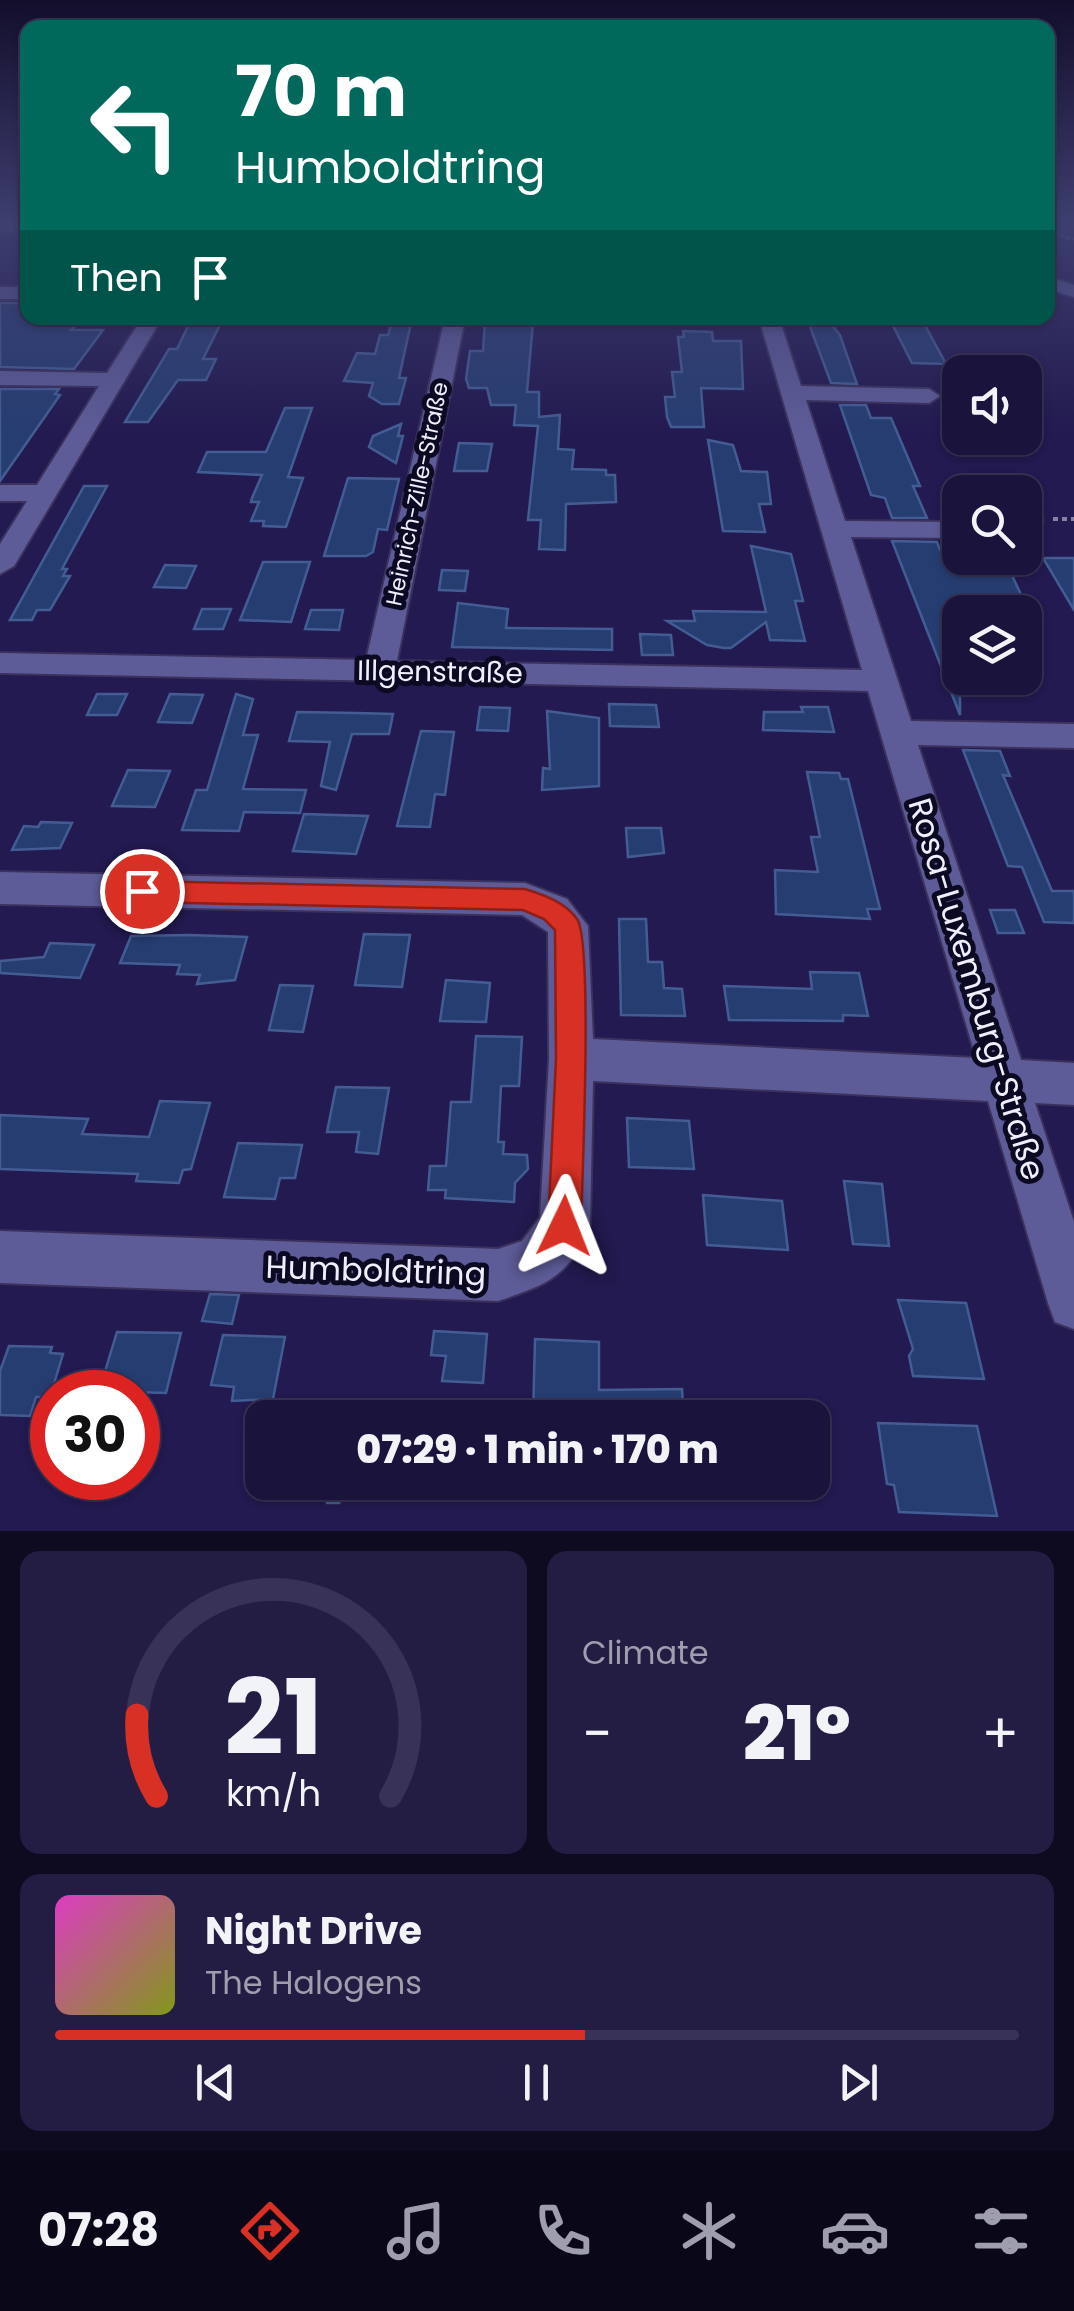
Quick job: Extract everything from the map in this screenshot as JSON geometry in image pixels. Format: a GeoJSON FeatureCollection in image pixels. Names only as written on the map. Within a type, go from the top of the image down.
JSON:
{"type":"FeatureCollection","features":[{"type":"Feature","properties":{"kind":"street"},"geometry":{"type":"LineString","coordinates":[[1074,291],[1068,302],[1074,308]]}},
{"type":"Feature","properties":{"kind":"street"},"geometry":{"type":"LineString","coordinates":[[0,566],[148,325]]}},
{"type":"Feature","properties":{"kind":"street","name":"Heinrich-Zille-Straße"},"geometry":{"type":"LineString","coordinates":[[379,670],[454,325]]}},
{"type":"Feature","properties":{"kind":"street","name":"Rosa-Luxemburg-Straße"},"geometry":{"type":"LineString","coordinates":[[771,325],[1074,1302]]}},
{"type":"Feature","properties":{"kind":"street"},"geometry":{"type":"LineString","coordinates":[[0,378],[113,380]]}},
{"type":"Feature","properties":{"kind":"street"},"geometry":{"type":"LineString","coordinates":[[793,392],[929,396]]}},
{"type":"Feature","properties":{"kind":"street"},"geometry":{"type":"LineString","coordinates":[[0,493],[44,493]]}},
{"type":"Feature","properties":{"kind":"street"},"geometry":{"type":"LineString","coordinates":[[835,529],[942,530]]}},
{"type":"Feature","properties":{"kind":"street","name":"Illgenstraße"},"geometry":{"type":"LineString","coordinates":[[0,664],[880,681]]}},
{"type":"Feature","properties":{"kind":"street"},"geometry":{"type":"LineString","coordinates":[[897,733],[1074,736]]}},
{"type":"Feature","properties":{"kind":"street","name":"Humboldtring"},"geometry":{"type":"LineString","coordinates":[[0,888],[525,899],[553,911],[568,926],[571,1059],[564,1226],[539,1261],[529,1267],[498,1276],[0,1257]]}},
{"type":"Feature","properties":{"kind":"street"},"geometry":{"type":"LineString","coordinates":[[571,1059],[1074,1084]]}},
{"type":"Feature","properties":{"kind":"building"},"geometry":{"type":"Polygon","coordinates":[[[0,303],[20,303],[20,325],[76,325],[71,330],[103,330],[74,369],[0,367],[0,303]]]}},
{"type":"Feature","properties":{"kind":"building"},"geometry":{"type":"Polygon","coordinates":[[[189,325],[220,325],[203,359],[216,359],[206,380],[178,380],[148,422],[125,422],[169,349],[177,349],[189,325]]]}},
{"type":"Feature","properties":{"kind":"building"},"geometry":{"type":"Polygon","coordinates":[[[391,325],[410,325],[399,378],[406,378],[399,404],[382,404],[369,396],[373,383],[344,381],[357,353],[375,354],[380,335],[388,335],[391,325]]]}},
{"type":"Feature","properties":{"kind":"building"},"geometry":{"type":"Polygon","coordinates":[[[485,325],[533,325],[527,392],[539,392],[539,417],[560,415],[558,449],[574,450],[572,469],[606,470],[606,475],[615,475],[616,502],[566,504],[565,550],[539,549],[541,520],[528,520],[538,426],[514,425],[516,405],[491,405],[487,388],[469,388],[466,379],[470,351],[483,351],[485,325]]]}},
{"type":"Feature","properties":{"kind":"building"},"geometry":{"type":"Polygon","coordinates":[[[809,325],[832,325],[840,335],[857,384],[831,383],[809,325]]]}},
{"type":"Feature","properties":{"kind":"building"},"geometry":{"type":"Polygon","coordinates":[[[893,325],[925,325],[942,364],[912,363],[893,325]]]}},
{"type":"Feature","properties":{"kind":"building"},"geometry":{"type":"Polygon","coordinates":[[[683,331],[712,332],[713,341],[741,341],[743,389],[701,388],[704,427],[671,427],[667,417],[665,397],[675,397],[672,372],[682,372],[678,337],[684,337],[683,331]]]}},
{"type":"Feature","properties":{"kind":"building"},"geometry":{"type":"Polygon","coordinates":[[[0,389],[59,389],[55,394],[60,395],[0,481],[0,389]]]}},
{"type":"Feature","properties":{"kind":"building"},"geometry":{"type":"Polygon","coordinates":[[[840,405],[866,405],[871,418],[891,418],[920,486],[913,486],[927,518],[892,518],[885,498],[871,495],[840,405]]]}},
{"type":"Feature","properties":{"kind":"building"},"geometry":{"type":"Polygon","coordinates":[[[285,408],[312,408],[288,477],[303,478],[286,527],[263,526],[264,521],[251,521],[259,502],[251,502],[262,475],[198,472],[207,452],[266,452],[285,408]]]}},
{"type":"Feature","properties":{"kind":"building"},"geometry":{"type":"Polygon","coordinates":[[[401,424],[398,436],[403,436],[396,463],[369,447],[373,436],[401,424]]]}},
{"type":"Feature","properties":{"kind":"building"},"geometry":{"type":"Polygon","coordinates":[[[708,440],[733,445],[741,471],[767,472],[771,504],[759,504],[765,532],[723,531],[708,440]]]}},
{"type":"Feature","properties":{"kind":"building"},"geometry":{"type":"Polygon","coordinates":[[[459,443],[492,444],[487,471],[454,471],[459,443]]]}},
{"type":"Feature","properties":{"kind":"building"},"geometry":{"type":"Polygon","coordinates":[[[348,478],[399,479],[387,530],[378,529],[373,552],[366,556],[324,556],[348,478]]]}},
{"type":"Feature","properties":{"kind":"building"},"geometry":{"type":"Polygon","coordinates":[[[84,486],[107,486],[62,569],[67,569],[63,576],[70,576],[50,610],[37,610],[32,620],[10,620],[84,486]]]}},
{"type":"Feature","properties":{"kind":"building"},"geometry":{"type":"Polygon","coordinates":[[[892,541],[937,542],[942,550],[942,575],[1012,575],[1021,595],[942,595],[942,669],[892,541]]]}},
{"type":"Feature","properties":{"kind":"building"},"geometry":{"type":"Polygon","coordinates":[[[751,546],[791,554],[803,601],[795,601],[805,641],[770,640],[766,622],[731,648],[724,648],[707,645],[667,621],[695,621],[693,611],[766,612],[751,546]]]}},
{"type":"Feature","properties":{"kind":"building"},"geometry":{"type":"Polygon","coordinates":[[[1043,558],[1074,558],[1074,610],[1043,558]]]}},
{"type":"Feature","properties":{"kind":"building"},"geometry":{"type":"Polygon","coordinates":[[[263,562],[310,562],[291,622],[240,620],[263,562]]]}},
{"type":"Feature","properties":{"kind":"building"},"geometry":{"type":"Polygon","coordinates":[[[165,565],[196,566],[186,588],[154,587],[165,565]]]}},
{"type":"Feature","properties":{"kind":"building"},"geometry":{"type":"Polygon","coordinates":[[[442,570],[468,571],[465,591],[439,590],[442,570]]]}},
{"type":"Feature","properties":{"kind":"building"},"geometry":{"type":"Polygon","coordinates":[[[458,603],[508,609],[506,628],[612,629],[612,650],[452,647],[458,603]]]}},
{"type":"Feature","properties":{"kind":"building"},"geometry":{"type":"Polygon","coordinates":[[[202,609],[231,609],[223,629],[194,629],[202,609]]]}},
{"type":"Feature","properties":{"kind":"building"},"geometry":{"type":"Polygon","coordinates":[[[311,610],[343,610],[339,630],[305,629],[311,610]]]}},
{"type":"Feature","properties":{"kind":"building"},"geometry":{"type":"Polygon","coordinates":[[[640,634],[671,635],[673,655],[642,655],[640,634]]]}},
{"type":"Feature","properties":{"kind":"building"},"geometry":{"type":"Polygon","coordinates":[[[97,694],[127,694],[117,715],[87,715],[97,694]]]}},
{"type":"Feature","properties":{"kind":"building"},"geometry":{"type":"Polygon","coordinates":[[[170,694],[203,695],[192,723],[158,722],[170,694]]]}},
{"type":"Feature","properties":{"kind":"building"},"geometry":{"type":"Polygon","coordinates":[[[236,694],[253,699],[243,735],[258,735],[243,789],[306,790],[300,813],[244,812],[239,831],[182,830],[196,790],[207,790],[236,694]]]}},
{"type":"Feature","properties":{"kind":"building"},"geometry":{"type":"Polygon","coordinates":[[[952,695],[960,695],[960,715],[952,695]]]}},
{"type":"Feature","properties":{"kind":"building"},"geometry":{"type":"Polygon","coordinates":[[[609,704],[656,705],[659,727],[610,726],[609,704]]]}},
{"type":"Feature","properties":{"kind":"building"},"geometry":{"type":"Polygon","coordinates":[[[480,707],[510,708],[508,731],[477,730],[480,707]]]}},
{"type":"Feature","properties":{"kind":"building"},"geometry":{"type":"Polygon","coordinates":[[[801,707],[828,707],[834,732],[763,730],[764,712],[803,712],[801,707]]]}},
{"type":"Feature","properties":{"kind":"building"},"geometry":{"type":"Polygon","coordinates":[[[547,711],[599,718],[599,786],[542,790],[543,768],[550,769],[547,711]]]}},
{"type":"Feature","properties":{"kind":"building"},"geometry":{"type":"Polygon","coordinates":[[[297,712],[393,714],[389,734],[352,734],[336,790],[321,786],[330,742],[289,741],[297,712]]]}},
{"type":"Feature","properties":{"kind":"building"},"geometry":{"type":"Polygon","coordinates":[[[421,731],[454,732],[445,795],[435,794],[430,827],[397,826],[421,731]]]}},
{"type":"Feature","properties":{"kind":"building"},"geometry":{"type":"Polygon","coordinates":[[[963,750],[1000,751],[1010,776],[1003,775],[1052,891],[1074,891],[1074,923],[1044,922],[1022,867],[1008,866],[963,750]]]}},
{"type":"Feature","properties":{"kind":"building"},"geometry":{"type":"Polygon","coordinates":[[[128,770],[170,771],[155,807],[112,806],[128,770]]]}},
{"type":"Feature","properties":{"kind":"building"},"geometry":{"type":"Polygon","coordinates":[[[807,772],[839,773],[841,779],[848,779],[880,909],[867,909],[870,919],[776,914],[775,870],[818,872],[811,837],[820,837],[807,772]]]}},
{"type":"Feature","properties":{"kind":"building"},"geometry":{"type":"Polygon","coordinates":[[[304,814],[368,816],[356,854],[293,851],[304,814]]]}},
{"type":"Feature","properties":{"kind":"building"},"geometry":{"type":"Polygon","coordinates":[[[41,822],[72,823],[60,848],[12,850],[24,826],[38,827],[41,822]]]}},
{"type":"Feature","properties":{"kind":"building"},"geometry":{"type":"Polygon","coordinates":[[[626,828],[661,828],[664,853],[628,857],[626,828]]]}},
{"type":"Feature","properties":{"kind":"building"},"geometry":{"type":"Polygon","coordinates":[[[990,910],[1015,910],[1024,933],[998,933],[990,910]]]}},
{"type":"Feature","properties":{"kind":"building"},"geometry":{"type":"Polygon","coordinates":[[[619,919],[646,919],[648,962],[662,962],[664,988],[682,989],[685,1016],[621,1015],[619,919]]]}},
{"type":"Feature","properties":{"kind":"building"},"geometry":{"type":"Polygon","coordinates":[[[364,934],[410,935],[402,987],[355,985],[364,934]]]}},
{"type":"Feature","properties":{"kind":"building"},"geometry":{"type":"Polygon","coordinates":[[[131,936],[247,937],[235,980],[197,984],[200,975],[177,974],[180,965],[120,963],[131,936]]]}},
{"type":"Feature","properties":{"kind":"building"},"geometry":{"type":"Polygon","coordinates":[[[50,943],[94,945],[80,978],[0,973],[0,961],[44,957],[50,943]]]}},
{"type":"Feature","properties":{"kind":"building"},"geometry":{"type":"Polygon","coordinates":[[[810,972],[859,973],[868,1016],[843,1015],[843,1021],[729,1020],[724,986],[812,989],[810,972]]]}},
{"type":"Feature","properties":{"kind":"building"},"geometry":{"type":"Polygon","coordinates":[[[446,980],[490,983],[486,1022],[440,1021],[446,980]]]}},
{"type":"Feature","properties":{"kind":"building"},"geometry":{"type":"Polygon","coordinates":[[[280,985],[313,986],[303,1032],[269,1030],[280,985]]]}},
{"type":"Feature","properties":{"kind":"building"},"geometry":{"type":"Polygon","coordinates":[[[476,1036],[522,1037],[519,1086],[501,1086],[498,1142],[504,1142],[503,1154],[527,1155],[528,1169],[515,1183],[514,1202],[445,1198],[446,1190],[428,1190],[430,1166],[446,1166],[451,1102],[471,1102],[476,1036]]]}},
{"type":"Feature","properties":{"kind":"building"},"geometry":{"type":"Polygon","coordinates":[[[336,1087],[389,1088],[378,1154],[356,1152],[359,1132],[327,1132],[336,1087]]]}},
{"type":"Feature","properties":{"kind":"building"},"geometry":{"type":"Polygon","coordinates":[[[160,1101],[210,1103],[191,1169],[183,1170],[179,1183],[136,1181],[138,1174],[0,1169],[0,1115],[88,1119],[82,1134],[149,1137],[160,1101]]]}},
{"type":"Feature","properties":{"kind":"building"},"geometry":{"type":"Polygon","coordinates":[[[627,1118],[689,1121],[694,1169],[629,1167],[627,1118]]]}},
{"type":"Feature","properties":{"kind":"building"},"geometry":{"type":"Polygon","coordinates":[[[238,1143],[302,1145],[295,1178],[280,1178],[275,1199],[224,1197],[238,1143]]]}},
{"type":"Feature","properties":{"kind":"building"},"geometry":{"type":"Polygon","coordinates":[[[844,1181],[882,1184],[889,1246],[853,1244],[844,1181]]]}},
{"type":"Feature","properties":{"kind":"building"},"geometry":{"type":"Polygon","coordinates":[[[703,1195],[782,1201],[788,1250],[707,1245],[703,1195]]]}},
{"type":"Feature","properties":{"kind":"building"},"geometry":{"type":"Polygon","coordinates":[[[210,1294],[239,1295],[232,1324],[202,1321],[210,1294]]]}},
{"type":"Feature","properties":{"kind":"building"},"geometry":{"type":"Polygon","coordinates":[[[898,1300],[966,1303],[984,1379],[913,1376],[909,1356],[913,1349],[898,1300]]]}},
{"type":"Feature","properties":{"kind":"building"},"geometry":{"type":"Polygon","coordinates":[[[434,1331],[487,1334],[483,1383],[442,1381],[446,1356],[431,1355],[434,1331]]]}},
{"type":"Feature","properties":{"kind":"building"},"geometry":{"type":"Polygon","coordinates":[[[117,1332],[181,1333],[166,1393],[160,1393],[160,1370],[105,1370],[117,1332]]]}},
{"type":"Feature","properties":{"kind":"building"},"geometry":{"type":"Polygon","coordinates":[[[223,1335],[285,1337],[273,1399],[232,1401],[234,1387],[211,1385],[223,1335]]]}},
{"type":"Feature","properties":{"kind":"building"},"geometry":{"type":"Polygon","coordinates":[[[535,1339],[599,1342],[599,1390],[682,1389],[683,1400],[533,1400],[535,1339]]]}},
{"type":"Feature","properties":{"kind":"building"},"geometry":{"type":"Polygon","coordinates":[[[9,1346],[52,1347],[50,1353],[63,1354],[58,1370],[30,1370],[30,1416],[0,1415],[0,1371],[9,1346]]]}},
{"type":"Feature","properties":{"kind":"building"},"geometry":{"type":"Polygon","coordinates":[[[878,1423],[977,1426],[997,1516],[899,1512],[894,1485],[887,1484],[878,1423]]]}},
{"type":"Feature","properties":{"kind":"route"},"geometry":{"type":"LineString","coordinates":[[142,891],[525,899],[553,911],[568,926],[571,1059],[564,1226]]}}]}
